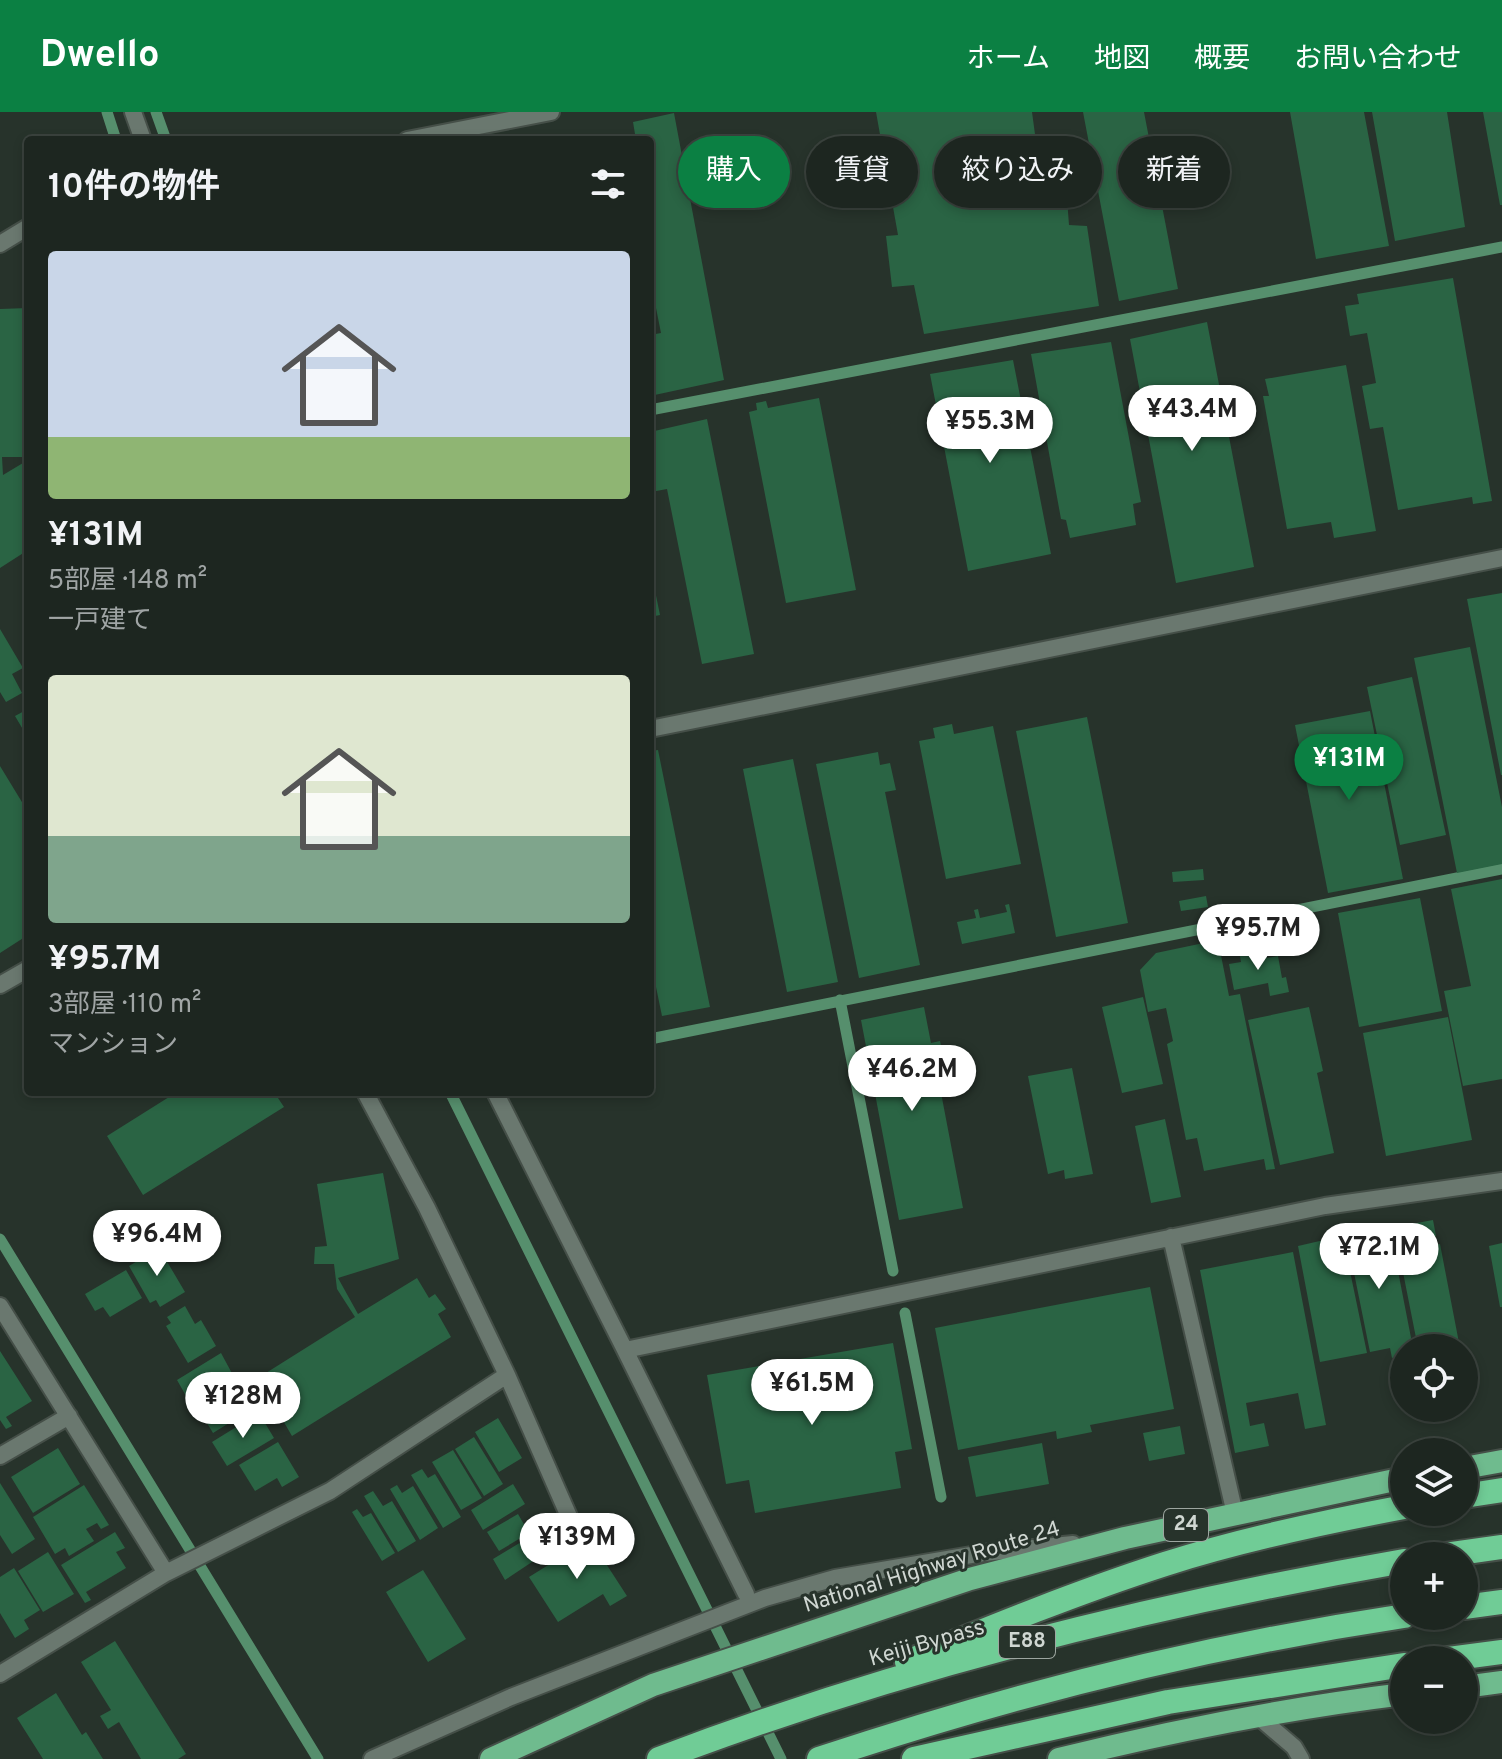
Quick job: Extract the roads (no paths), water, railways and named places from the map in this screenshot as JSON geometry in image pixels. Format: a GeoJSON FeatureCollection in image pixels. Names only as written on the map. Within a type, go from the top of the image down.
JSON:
{"type":"FeatureCollection","features":[{"type":"Feature","properties":{"kind":"highway"},"geometry":{"type":"LineString","coordinates":[[1478,1465],[1502,1461]]}},
{"type":"Feature","properties":{"kind":"highway","name":"National Highway Route 24"},"geometry":{"type":"LineString","coordinates":[[491,1759],[653,1685],[970,1579],[1125,1538],[1390,1481]]}},
{"type":"Feature","properties":{"kind":"highway"},"geometry":{"type":"LineString","coordinates":[[1478,1494],[1502,1490]]}},
{"type":"Feature","properties":{"kind":"highway"},"geometry":{"type":"LineString","coordinates":[[787,1713],[938,1649],[1167,1564],[1259,1538],[1390,1510]]}},
{"type":"Feature","properties":{"kind":"highway"},"geometry":{"type":"LineString","coordinates":[[1478,1550],[1502,1547]]}},
{"type":"Feature","properties":{"kind":"highway","name":"Keiji Bypass"},"geometry":{"type":"LineString","coordinates":[[659,1759],[787,1713],[1062,1632],[1290,1581],[1390,1563]]}},
{"type":"Feature","properties":{"kind":"highway"},"geometry":{"type":"LineString","coordinates":[[1478,1605],[1502,1602]]}},
{"type":"Feature","properties":{"kind":"highway","name":"E88"},"geometry":{"type":"LineString","coordinates":[[819,1759],[919,1726],[1108,1674],[1217,1649],[1390,1618]]}},
{"type":"Feature","properties":{"kind":"highway"},"geometry":{"type":"LineString","coordinates":[[1478,1655],[1502,1652]]}},
{"type":"Feature","properties":{"kind":"highway"},"geometry":{"type":"LineString","coordinates":[[914,1759],[1168,1702],[1390,1667]]}},
{"type":"Feature","properties":{"kind":"highway"},"geometry":{"type":"LineString","coordinates":[[1478,1685],[1502,1682]]}},
{"type":"Feature","properties":{"kind":"highway"},"geometry":{"type":"LineString","coordinates":[[1059,1759],[1143,1739],[1390,1696]]}},
{"type":"Feature","properties":{"kind":"street"},"geometry":{"type":"LineString","coordinates":[[133,112],[142,136]]}},
{"type":"Feature","properties":{"kind":"street"},"geometry":{"type":"LineString","coordinates":[[428,136],[551,112]]}},
{"type":"Feature","properties":{"kind":"street"},"geometry":{"type":"LineString","coordinates":[[0,244],[24,229]]}},
{"type":"Feature","properties":{"kind":"street"},"geometry":{"type":"LineString","coordinates":[[654,728],[1502,558]]}},
{"type":"Feature","properties":{"kind":"street"},"geometry":{"type":"LineString","coordinates":[[0,985],[24,971]]}},
{"type":"Feature","properties":{"kind":"street"},"geometry":{"type":"LineString","coordinates":[[367,1096],[427,1208],[507,1375],[574,1528]]}},
{"type":"Feature","properties":{"kind":"street"},"geometry":{"type":"LineString","coordinates":[[497,1096],[746,1594]]}},
{"type":"Feature","properties":{"kind":"street"},"geometry":{"type":"LineString","coordinates":[[625,1350],[1325,1206],[1502,1181]]}},
{"type":"Feature","properties":{"kind":"street"},"geometry":{"type":"LineString","coordinates":[[1171,1237],[1235,1514]]}},
{"type":"Feature","properties":{"kind":"street"},"geometry":{"type":"LineString","coordinates":[[0,1306],[168,1572]]}},
{"type":"Feature","properties":{"kind":"street"},"geometry":{"type":"LineString","coordinates":[[0,1674],[168,1572],[330,1491],[507,1375]]}},
{"type":"Feature","properties":{"kind":"street"},"geometry":{"type":"LineString","coordinates":[[0,1456],[69,1416]]}},
{"type":"Feature","properties":{"kind":"street"},"geometry":{"type":"LineString","coordinates":[[372,1759],[511,1697],[689,1626],[835,1578],[983,1553],[1125,1538]]}},
{"type":"Feature","properties":{"kind":"street"},"geometry":{"type":"LineString","coordinates":[[1260,1718],[1294,1747],[1301,1759]]}},
{"type":"Feature","properties":{"kind":"street"},"geometry":{"type":"LineString","coordinates":[[1104,1759],[1143,1739]]}},
{"type":"Feature","properties":{"kind":"waterway"},"geometry":{"type":"LineString","coordinates":[[107,112],[115,136]]}},
{"type":"Feature","properties":{"kind":"waterway"},"geometry":{"type":"LineString","coordinates":[[156,112],[165,136]]}},
{"type":"Feature","properties":{"kind":"waterway"},"geometry":{"type":"LineString","coordinates":[[654,409],[1502,247]]}},
{"type":"Feature","properties":{"kind":"waterway"},"geometry":{"type":"LineString","coordinates":[[654,1038],[1502,869]]}},
{"type":"Feature","properties":{"kind":"waterway"},"geometry":{"type":"LineString","coordinates":[[840,1000],[893,1271]]}},
{"type":"Feature","properties":{"kind":"waterway"},"geometry":{"type":"LineString","coordinates":[[452,1096],[781,1759]]}},
{"type":"Feature","properties":{"kind":"waterway"},"geometry":{"type":"LineString","coordinates":[[0,1239],[318,1759]]}},
{"type":"Feature","properties":{"kind":"waterway"},"geometry":{"type":"LineString","coordinates":[[905,1313],[941,1497]]}}]}
